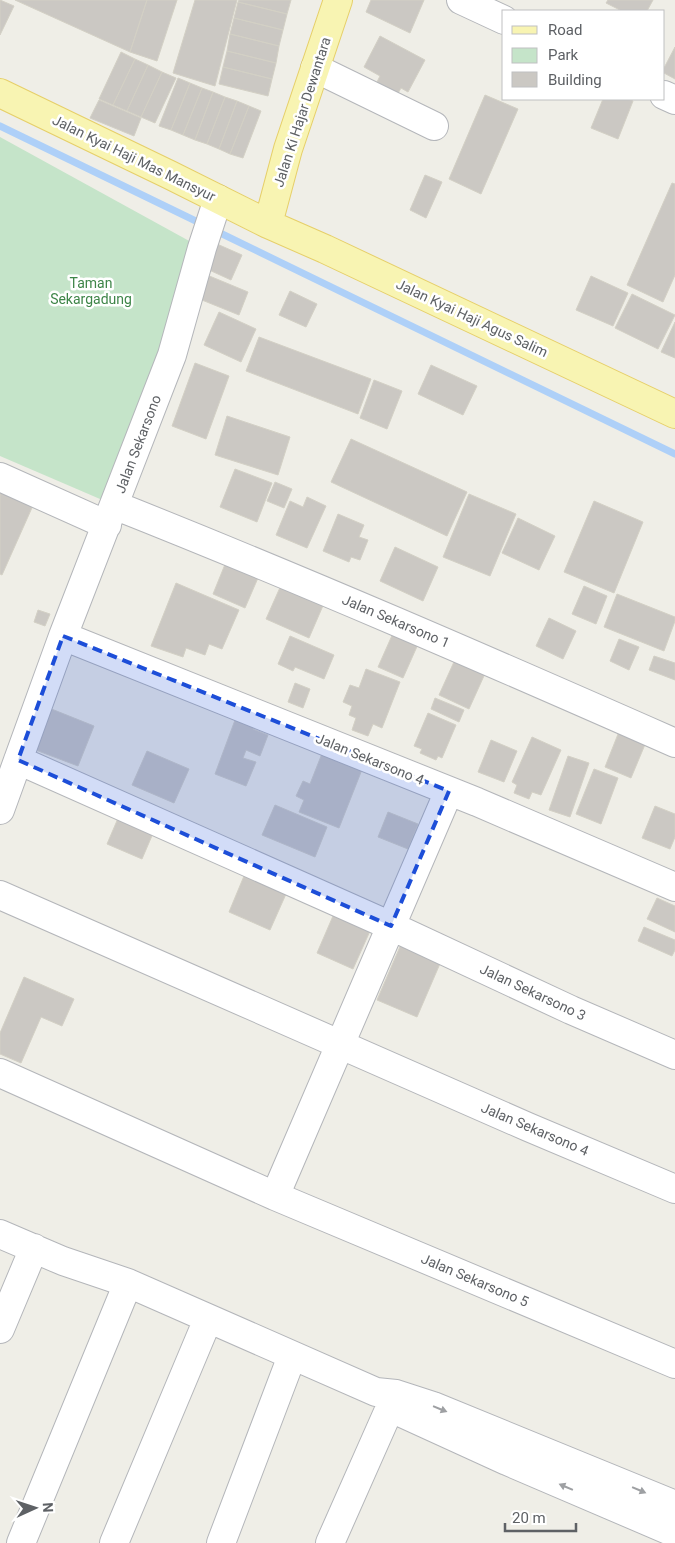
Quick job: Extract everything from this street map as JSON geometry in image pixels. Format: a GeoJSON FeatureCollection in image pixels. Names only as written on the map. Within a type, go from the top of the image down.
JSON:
{"type":"FeatureCollection","features":[{"type":"Feature","properties":{"kind":"main road","name":"Jalan Ki Hajar Dewantara"},"geometry":{"type":"LineString","coordinates":[[268,224],[288,149],[338,0]]}},
{"type":"Feature","properties":{"kind":"main road","name":"Jalan Kyai Haji Mas Mansyur"},"geometry":{"type":"LineString","coordinates":[[0,93],[216,204],[268,224]]}},
{"type":"Feature","properties":{"kind":"main road","name":"Jalan Kyai Haji Agus Salim"},"geometry":{"type":"LineString","coordinates":[[268,224],[675,414]]}},
{"type":"Feature","properties":{"kind":"street"},"geometry":{"type":"LineString","coordinates":[[461,0],[502,19]]}},
{"type":"Feature","properties":{"kind":"street"},"geometry":{"type":"LineString","coordinates":[[315,68],[434,126]]}},
{"type":"Feature","properties":{"kind":"street","name":"Jalan Sekarsono"},"geometry":{"type":"LineString","coordinates":[[0,810],[63,636],[172,355],[216,204]]}},
{"type":"Feature","properties":{"kind":"street","name":"Jalan Sekarsono 1"},"geometry":{"type":"LineString","coordinates":[[0,477],[111,515],[204,541],[441,640],[675,743]]}},
{"type":"Feature","properties":{"kind":"street","name":"Jalan Sekarsono 4"},"geometry":{"type":"LineString","coordinates":[[63,636],[449,791],[675,887]]}},
{"type":"Feature","properties":{"kind":"street","name":"Jalan Sekarsono 3"},"geometry":{"type":"LineString","coordinates":[[18,760],[391,926],[571,1010],[675,1055]]}},
{"type":"Feature","properties":{"kind":"street"},"geometry":{"type":"LineString","coordinates":[[275,1196],[449,791]]}},
{"type":"Feature","properties":{"kind":"street","name":"Jalan Sekarsono 4"},"geometry":{"type":"LineString","coordinates":[[0,895],[528,1127],[675,1188]]}},
{"type":"Feature","properties":{"kind":"street","name":"Jalan Sekarsono 5"},"geometry":{"type":"LineString","coordinates":[[0,1073],[275,1196],[675,1364]]}},
{"type":"Feature","properties":{"kind":"street"},"geometry":{"type":"LineString","coordinates":[[0,1234],[63,1261],[128,1283],[387,1398],[433,1406],[511,1450],[596,1486],[675,1533]]}},
{"type":"Feature","properties":{"kind":"street"},"geometry":{"type":"LineString","coordinates":[[0,1329],[34,1248]]}},
{"type":"Feature","properties":{"kind":"street"},"geometry":{"type":"LineString","coordinates":[[21,1543],[128,1283]]}},
{"type":"Feature","properties":{"kind":"street"},"geometry":{"type":"LineString","coordinates":[[114,1543],[208,1319]]}},
{"type":"Feature","properties":{"kind":"street"},"geometry":{"type":"LineString","coordinates":[[221,1543],[292,1356]]}},
{"type":"Feature","properties":{"kind":"street"},"geometry":{"type":"LineString","coordinates":[[330,1543],[387,1398]]}},
{"type":"Feature","properties":{"kind":"street"},"geometry":{"type":"LineString","coordinates":[[596,1486],[675,1505]]}},
{"type":"Feature","properties":{"kind":"highlighted area"},"geometry":{"type":"Polygon","coordinates":[[[63,636],[449,791],[391,926],[18,760],[63,636]]]}},
{"type":"Feature","properties":{"kind":"green space","name":"Taman Sekargadung"},"geometry":{"type":"Polygon","coordinates":[[[0,137],[202,248],[114,505],[0,456],[0,137]]]}},
{"type":"Feature","properties":{"kind":"building"},"geometry":{"type":"Polygon","coordinates":[[[0,0],[14,6],[0,35],[0,0]]]}},
{"type":"Feature","properties":{"kind":"building"},"geometry":{"type":"Polygon","coordinates":[[[15,0],[147,0],[130,52],[15,0]]]}},
{"type":"Feature","properties":{"kind":"building"},"geometry":{"type":"Polygon","coordinates":[[[147,0],[177,0],[157,61],[130,52],[147,0]]]}},
{"type":"Feature","properties":{"kind":"building"},"geometry":{"type":"Polygon","coordinates":[[[195,0],[237,0],[215,86],[173,73],[195,0]]]}},
{"type":"Feature","properties":{"kind":"building"},"geometry":{"type":"Polygon","coordinates":[[[239,0],[291,0],[287,14],[238,2],[239,0]]]}},
{"type":"Feature","properties":{"kind":"building"},"geometry":{"type":"Polygon","coordinates":[[[371,0],[424,0],[410,33],[366,12],[371,0]]]}},
{"type":"Feature","properties":{"kind":"building"},"geometry":{"type":"Polygon","coordinates":[[[608,0],[653,0],[648,10],[620,10],[606,3],[608,0]]]}},
{"type":"Feature","properties":{"kind":"building"},"geometry":{"type":"Polygon","coordinates":[[[238,2],[287,14],[283,30],[234,18],[238,2]]]}},
{"type":"Feature","properties":{"kind":"building"},"geometry":{"type":"Polygon","coordinates":[[[234,18],[283,30],[279,46],[230,34],[234,18]]]}},
{"type":"Feature","properties":{"kind":"building"},"geometry":{"type":"Polygon","coordinates":[[[230,34],[279,46],[276,63],[227,51],[230,34]]]}},
{"type":"Feature","properties":{"kind":"building"},"geometry":{"type":"Polygon","coordinates":[[[380,36],[425,60],[408,92],[401,88],[393,102],[373,90],[380,76],[364,67],[380,36]]]}},
{"type":"Feature","properties":{"kind":"building"},"geometry":{"type":"Polygon","coordinates":[[[675,47],[675,79],[665,74],[665,66],[675,47]]]}},
{"type":"Feature","properties":{"kind":"building"},"geometry":{"type":"Polygon","coordinates":[[[227,51],[276,63],[272,79],[223,67],[227,51]]]}},
{"type":"Feature","properties":{"kind":"building"},"geometry":{"type":"Polygon","coordinates":[[[121,52],[135,59],[113,105],[99,99],[121,52]]]}},
{"type":"Feature","properties":{"kind":"building"},"geometry":{"type":"Polygon","coordinates":[[[135,59],[148,65],[127,111],[113,105],[135,59]]]}},
{"type":"Feature","properties":{"kind":"building"},"geometry":{"type":"Polygon","coordinates":[[[148,65],[162,72],[141,117],[127,111],[148,65]]]}},
{"type":"Feature","properties":{"kind":"building"},"geometry":{"type":"Polygon","coordinates":[[[223,67],[272,79],[268,96],[219,84],[223,67]]]}},
{"type":"Feature","properties":{"kind":"building"},"geometry":{"type":"Polygon","coordinates":[[[162,72],[176,78],[155,123],[141,117],[162,72]]]}},
{"type":"Feature","properties":{"kind":"building"},"geometry":{"type":"Polygon","coordinates":[[[178,78],[190,83],[171,130],[159,126],[178,78]]]}},
{"type":"Feature","properties":{"kind":"building"},"geometry":{"type":"Polygon","coordinates":[[[190,83],[202,88],[183,135],[171,130],[190,83]]]}},
{"type":"Feature","properties":{"kind":"building"},"geometry":{"type":"Polygon","coordinates":[[[202,88],[213,92],[195,140],[183,135],[202,88]]]}},
{"type":"Feature","properties":{"kind":"building"},"geometry":{"type":"Polygon","coordinates":[[[213,92],[225,97],[207,144],[195,140],[213,92]]]}},
{"type":"Feature","properties":{"kind":"building"},"geometry":{"type":"Polygon","coordinates":[[[485,95],[518,109],[481,194],[449,179],[485,95]]]}},
{"type":"Feature","properties":{"kind":"building"},"geometry":{"type":"Polygon","coordinates":[[[225,97],[237,101],[219,149],[207,144],[225,97]]]}},
{"type":"Feature","properties":{"kind":"building"},"geometry":{"type":"Polygon","coordinates":[[[99,100],[141,118],[134,136],[90,118],[99,100]]]}},
{"type":"Feature","properties":{"kind":"building"},"geometry":{"type":"Polygon","coordinates":[[[603,100],[633,101],[618,139],[591,128],[603,100]]]}},
{"type":"Feature","properties":{"kind":"building"},"geometry":{"type":"Polygon","coordinates":[[[237,101],[249,106],[230,154],[219,149],[237,101]]]}},
{"type":"Feature","properties":{"kind":"building"},"geometry":{"type":"Polygon","coordinates":[[[249,106],[261,111],[243,158],[230,154],[249,106]]]}},
{"type":"Feature","properties":{"kind":"building"},"geometry":{"type":"Polygon","coordinates":[[[425,175],[442,182],[426,218],[410,210],[425,175]]]}},
{"type":"Feature","properties":{"kind":"building"},"geometry":{"type":"Polygon","coordinates":[[[672,183],[675,184],[675,275],[663,302],[627,285],[672,183]]]}},
{"type":"Feature","properties":{"kind":"building"},"geometry":{"type":"Polygon","coordinates":[[[217,244],[242,255],[231,280],[207,269],[217,244]]]}},
{"type":"Feature","properties":{"kind":"building"},"geometry":{"type":"Polygon","coordinates":[[[207,275],[248,292],[239,315],[197,298],[207,275]]]}},
{"type":"Feature","properties":{"kind":"building"},"geometry":{"type":"Polygon","coordinates":[[[591,276],[628,293],[613,326],[576,310],[591,276]]]}},
{"type":"Feature","properties":{"kind":"building"},"geometry":{"type":"Polygon","coordinates":[[[290,291],[317,304],[306,327],[279,315],[290,291]]]}},
{"type":"Feature","properties":{"kind":"building"},"geometry":{"type":"Polygon","coordinates":[[[632,294],[675,315],[658,349],[615,328],[632,294]]]}},
{"type":"Feature","properties":{"kind":"building"},"geometry":{"type":"Polygon","coordinates":[[[219,312],[256,329],[241,362],[204,345],[219,312]]]}},
{"type":"Feature","properties":{"kind":"building"},"geometry":{"type":"Polygon","coordinates":[[[675,322],[675,358],[661,352],[675,322]]]}},
{"type":"Feature","properties":{"kind":"building"},"geometry":{"type":"Polygon","coordinates":[[[259,337],[371,379],[358,414],[246,371],[259,337]]]}},
{"type":"Feature","properties":{"kind":"building"},"geometry":{"type":"Polygon","coordinates":[[[195,363],[229,376],[206,439],[172,426],[195,363]]]}},
{"type":"Feature","properties":{"kind":"building"},"geometry":{"type":"Polygon","coordinates":[[[431,365],[477,386],[463,415],[418,394],[431,365]]]}},
{"type":"Feature","properties":{"kind":"building"},"geometry":{"type":"Polygon","coordinates":[[[374,380],[402,391],[387,429],[360,418],[374,380]]]}},
{"type":"Feature","properties":{"kind":"building"},"geometry":{"type":"Polygon","coordinates":[[[227,416],[290,437],[278,475],[215,455],[227,416]]]}},
{"type":"Feature","properties":{"kind":"building"},"geometry":{"type":"Polygon","coordinates":[[[351,439],[467,492],[447,536],[331,482],[351,439]]]}},
{"type":"Feature","properties":{"kind":"building"},"geometry":{"type":"Polygon","coordinates":[[[235,469],[272,483],[257,522],[220,507],[235,469]]]}},
{"type":"Feature","properties":{"kind":"building"},"geometry":{"type":"Polygon","coordinates":[[[275,482],[292,489],[284,508],[267,501],[275,482]]]}},
{"type":"Feature","properties":{"kind":"building"},"geometry":{"type":"Polygon","coordinates":[[[0,485],[35,501],[2,575],[0,574],[0,485]]]}},
{"type":"Feature","properties":{"kind":"building"},"geometry":{"type":"Polygon","coordinates":[[[469,494],[516,514],[490,576],[443,557],[469,494]]]}},
{"type":"Feature","properties":{"kind":"building"},"geometry":{"type":"Polygon","coordinates":[[[307,497],[326,506],[307,548],[276,535],[290,501],[303,507],[307,497]]]}},
{"type":"Feature","properties":{"kind":"building"},"geometry":{"type":"Polygon","coordinates":[[[594,501],[643,522],[614,593],[564,572],[594,501]]]}},
{"type":"Feature","properties":{"kind":"building"},"geometry":{"type":"Polygon","coordinates":[[[338,514],[364,525],[359,537],[368,540],[360,560],[351,557],[349,562],[323,551],[338,514]]]}},
{"type":"Feature","properties":{"kind":"building"},"geometry":{"type":"Polygon","coordinates":[[[518,518],[555,536],[539,570],[502,553],[518,518]]]}},
{"type":"Feature","properties":{"kind":"building"},"geometry":{"type":"Polygon","coordinates":[[[395,547],[438,567],[423,601],[380,581],[395,547]]]}},
{"type":"Feature","properties":{"kind":"building"},"geometry":{"type":"Polygon","coordinates":[[[228,557],[261,571],[245,608],[213,594],[228,557]]]}},
{"type":"Feature","properties":{"kind":"building"},"geometry":{"type":"Polygon","coordinates":[[[176,583],[239,610],[222,649],[209,644],[205,655],[186,648],[183,657],[151,646],[176,583]]]}},
{"type":"Feature","properties":{"kind":"building"},"geometry":{"type":"Polygon","coordinates":[[[282,583],[325,601],[309,638],[266,619],[282,583]]]}},
{"type":"Feature","properties":{"kind":"building"},"geometry":{"type":"Polygon","coordinates":[[[584,586],[607,596],[596,624],[572,614],[584,586]]]}},
{"type":"Feature","properties":{"kind":"building"},"geometry":{"type":"Polygon","coordinates":[[[617,594],[675,617],[664,651],[604,627],[617,594]]]}},
{"type":"Feature","properties":{"kind":"building"},"geometry":{"type":"Polygon","coordinates":[[[38,610],[50,614],[45,626],[34,622],[38,610]]]}},
{"type":"Feature","properties":{"kind":"building"},"geometry":{"type":"Polygon","coordinates":[[[549,618],[576,631],[563,659],[536,646],[549,618]]]}},
{"type":"Feature","properties":{"kind":"building"},"geometry":{"type":"Polygon","coordinates":[[[394,631],[419,642],[403,678],[378,667],[394,631]]]}},
{"type":"Feature","properties":{"kind":"building"},"geometry":{"type":"Polygon","coordinates":[[[290,636],[334,655],[324,679],[295,667],[293,671],[278,664],[290,636]]]}},
{"type":"Feature","properties":{"kind":"building"},"geometry":{"type":"Polygon","coordinates":[[[619,639],[639,647],[629,670],[610,661],[619,639]]]}},
{"type":"Feature","properties":{"kind":"building"},"geometry":{"type":"Polygon","coordinates":[[[458,653],[488,667],[469,709],[439,695],[458,653]]]}},
{"type":"Feature","properties":{"kind":"building"},"geometry":{"type":"Polygon","coordinates":[[[654,656],[675,663],[675,680],[649,670],[654,656]]]}},
{"type":"Feature","properties":{"kind":"building"},"geometry":{"type":"Polygon","coordinates":[[[366,669],[400,682],[382,728],[373,724],[368,736],[352,730],[356,718],[349,715],[352,706],[343,702],[350,685],[359,688],[366,669]]]}},
{"type":"Feature","properties":{"kind":"building"},"geometry":{"type":"Polygon","coordinates":[[[295,683],[310,689],[303,708],[288,702],[295,683]]]}},
{"type":"Feature","properties":{"kind":"building"},"geometry":{"type":"Polygon","coordinates":[[[435,698],[464,710],[459,722],[431,709],[435,698]]]}},
{"type":"Feature","properties":{"kind":"building"},"geometry":{"type":"Polygon","coordinates":[[[49,708],[94,726],[78,766],[33,749],[49,708]]]}},
{"type":"Feature","properties":{"kind":"building"},"geometry":{"type":"Polygon","coordinates":[[[238,712],[255,724],[253,729],[268,735],[260,756],[246,750],[243,758],[256,762],[246,786],[215,774],[238,712]]]}},
{"type":"Feature","properties":{"kind":"building"},"geometry":{"type":"Polygon","coordinates":[[[428,713],[456,725],[442,758],[438,756],[436,760],[420,753],[422,749],[414,746],[428,713]]]}},
{"type":"Feature","properties":{"kind":"building"},"geometry":{"type":"Polygon","coordinates":[[[622,724],[649,735],[631,778],[605,767],[622,724]]]}},
{"type":"Feature","properties":{"kind":"building"},"geometry":{"type":"Polygon","coordinates":[[[532,737],[561,750],[541,795],[532,792],[529,799],[514,793],[517,785],[512,782],[532,737]]]}},
{"type":"Feature","properties":{"kind":"building"},"geometry":{"type":"Polygon","coordinates":[[[491,740],[517,751],[504,782],[478,772],[491,740]]]}},
{"type":"Feature","properties":{"kind":"building"},"geometry":{"type":"Polygon","coordinates":[[[147,751],[189,769],[174,803],[132,785],[147,751]]]}},
{"type":"Feature","properties":{"kind":"building"},"geometry":{"type":"Polygon","coordinates":[[[323,751],[363,767],[339,828],[299,812],[304,800],[296,796],[303,781],[310,784],[323,751]]]}},
{"type":"Feature","properties":{"kind":"building"},"geometry":{"type":"Polygon","coordinates":[[[568,756],[589,763],[570,817],[549,810],[568,756]]]}},
{"type":"Feature","properties":{"kind":"building"},"geometry":{"type":"Polygon","coordinates":[[[594,769],[618,778],[601,824],[576,814],[594,769]]]}},
{"type":"Feature","properties":{"kind":"building"},"geometry":{"type":"Polygon","coordinates":[[[275,805],[327,827],[315,857],[262,835],[275,805]]]}},
{"type":"Feature","properties":{"kind":"building"},"geometry":{"type":"Polygon","coordinates":[[[655,806],[675,814],[675,837],[670,849],[642,838],[655,806]]]}},
{"type":"Feature","properties":{"kind":"building"},"geometry":{"type":"Polygon","coordinates":[[[388,812],[418,824],[408,849],[378,837],[388,812]]]}},
{"type":"Feature","properties":{"kind":"building"},"geometry":{"type":"Polygon","coordinates":[[[119,816],[154,831],[142,859],[107,844],[119,816]]]}},
{"type":"Feature","properties":{"kind":"building"},"geometry":{"type":"Polygon","coordinates":[[[244,876],[286,894],[270,930],[229,912],[244,876]]]}},
{"type":"Feature","properties":{"kind":"building"},"geometry":{"type":"Polygon","coordinates":[[[657,898],[675,906],[675,932],[647,919],[657,898]]]}},
{"type":"Feature","properties":{"kind":"building"},"geometry":{"type":"Polygon","coordinates":[[[333,916],[370,931],[353,969],[317,953],[333,916]]]}},
{"type":"Feature","properties":{"kind":"building"},"geometry":{"type":"Polygon","coordinates":[[[644,927],[675,940],[675,950],[672,956],[638,941],[644,927]]]}},
{"type":"Feature","properties":{"kind":"building"},"geometry":{"type":"Polygon","coordinates":[[[402,942],[442,959],[417,1017],[377,1000],[402,942]]]}},
{"type":"Feature","properties":{"kind":"building"},"geometry":{"type":"Polygon","coordinates":[[[24,977],[74,999],[62,1026],[41,1017],[21,1063],[0,1054],[0,1033],[24,977]]]}},
{"type":"Feature","properties":{"kind":"waterway"},"geometry":{"type":"LineString","coordinates":[[0,126],[204,225]]}},
{"type":"Feature","properties":{"kind":"waterway"},"geometry":{"type":"LineString","coordinates":[[214,230],[675,454]]}}]}
